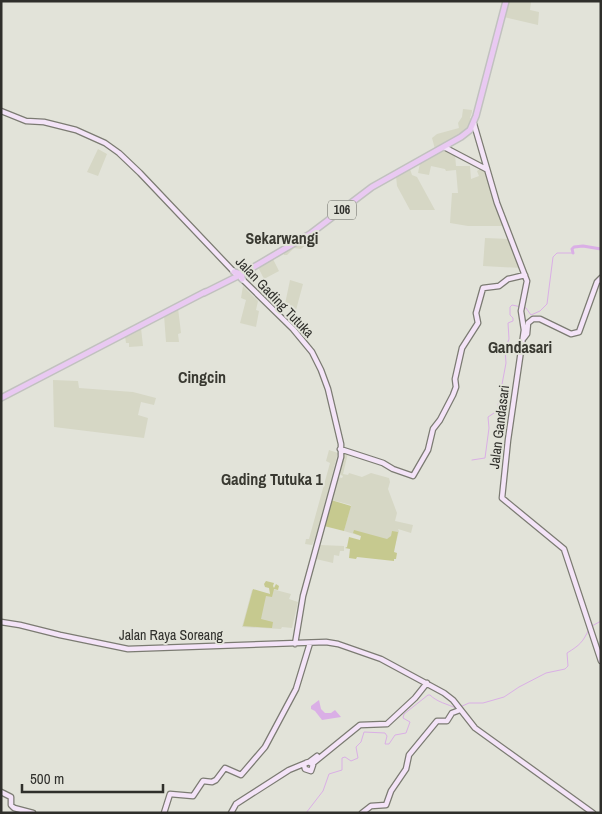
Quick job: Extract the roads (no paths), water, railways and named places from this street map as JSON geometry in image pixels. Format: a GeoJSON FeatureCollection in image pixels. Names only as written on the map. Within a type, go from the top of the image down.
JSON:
{"type":"FeatureCollection","features":[{"type":"Feature","properties":{"kind":"main road"},"geometry":{"type":"LineString","coordinates":[[474,127],[506,1]]}},
{"type":"Feature","properties":{"kind":"main road","name":"106"},"geometry":{"type":"LineString","coordinates":[[1,397],[204,293],[310,234],[372,187],[444,147],[474,127]]}},
{"type":"Feature","properties":{"kind":"street","name":"Jalan Gading Tutuka"},"geometry":{"type":"LineString","coordinates":[[1,112],[26,121],[46,123],[76,130],[92,136],[119,153],[301,341],[319,371],[326,389],[341,451],[301,601],[293,644]]}},
{"type":"Feature","properties":{"kind":"street","name":"Jalan Gandasari"},"geometry":{"type":"LineString","coordinates":[[474,127],[497,203],[527,284],[521,307],[524,327],[523,339],[502,498],[564,549],[601,661]]}},
{"type":"Feature","properties":{"kind":"street"},"geometry":{"type":"LineString","coordinates":[[454,140],[455,152]]}},
{"type":"Feature","properties":{"kind":"street"},"geometry":{"type":"LineString","coordinates":[[444,147],[486,169]]}},
{"type":"Feature","properties":{"kind":"street"},"geometry":{"type":"LineString","coordinates":[[474,162],[483,157]]}},
{"type":"Feature","properties":{"kind":"street"},"geometry":{"type":"LineString","coordinates":[[341,451],[384,463],[393,469],[412,476],[428,450],[433,429],[440,420],[455,391],[455,379],[462,348],[478,323],[476,313],[483,288],[499,286],[508,279],[525,275]]}},
{"type":"Feature","properties":{"kind":"street"},"geometry":{"type":"LineString","coordinates":[[523,339],[527,334],[528,322],[535,318],[571,334],[579,332],[597,282],[601,278]]}},
{"type":"Feature","properties":{"kind":"street","name":"Jalan Raya Soreang"},"geometry":{"type":"LineString","coordinates":[[1,622],[128,649],[326,642],[356,650],[381,659],[425,685],[449,696],[475,728],[593,813]]}},
{"type":"Feature","properties":{"kind":"street","name":"Jalan Gading Tutuka"},"geometry":{"type":"LineString","coordinates":[[293,644],[296,627]]}},
{"type":"Feature","properties":{"kind":"street"},"geometry":{"type":"LineString","coordinates":[[284,644],[293,637]]}},
{"type":"Feature","properties":{"kind":"street"},"geometry":{"type":"LineString","coordinates":[[164,813],[170,794],[193,796],[203,781],[212,782],[216,780],[225,768],[241,774],[251,761],[262,752],[296,690],[310,643]]}},
{"type":"Feature","properties":{"kind":"street"},"geometry":{"type":"LineString","coordinates":[[306,770],[304,766],[358,723],[385,722],[393,717],[425,685]]}},
{"type":"Feature","properties":{"kind":"street"},"geometry":{"type":"LineString","coordinates":[[362,813],[371,806],[386,805],[390,793],[406,769],[409,755],[437,721],[447,721],[452,713],[459,708]]}},
{"type":"Feature","properties":{"kind":"street"},"geometry":{"type":"LineString","coordinates":[[231,813],[238,802],[295,768],[309,763]]}},
{"type":"Feature","properties":{"kind":"street"},"geometry":{"type":"LineString","coordinates":[[295,768],[312,770],[309,763]]}},
{"type":"Feature","properties":{"kind":"street"},"geometry":{"type":"LineString","coordinates":[[1,792],[11,797],[11,806],[14,808],[33,813]]}},
{"type":"Feature","properties":{"kind":"waterway"},"geometry":{"type":"LineString","coordinates":[[573,253],[572,249],[574,247],[583,246],[601,249]]}},
{"type":"Feature","properties":{"kind":"waterway"},"geometry":{"type":"LineString","coordinates":[[472,460],[485,458],[489,428],[488,417],[497,411],[506,363],[505,349],[509,339],[508,323],[513,321],[510,315],[510,307],[512,305],[526,308],[531,315],[540,311],[547,304],[553,257],[557,253],[573,253]]}},
{"type":"Feature","properties":{"kind":"waterway"},"geometry":{"type":"LineString","coordinates":[[592,626],[601,621]]}},
{"type":"Feature","properties":{"kind":"waterway"},"geometry":{"type":"LineString","coordinates":[[460,707],[469,703],[483,703],[504,697],[546,673],[565,669],[568,666],[567,653],[581,643],[589,629]]}},
{"type":"Feature","properties":{"kind":"waterway"},"geometry":{"type":"LineString","coordinates":[[306,813],[323,791],[329,774],[342,770],[342,758],[345,757],[351,761],[358,758],[356,747],[361,742],[364,732],[385,733],[387,736],[385,744],[389,744],[395,735],[406,733],[410,722],[403,718],[404,714],[428,695],[456,708]]}},
{"type":"Feature","properties":{"kind":"district","name":"Sekarwangi"},"geometry":{"type":"Point","coordinates":[282,238]}},
{"type":"Feature","properties":{"kind":"district","name":"Gandasari"},"geometry":{"type":"Point","coordinates":[520,347]}},
{"type":"Feature","properties":{"kind":"district","name":"Cingcin"},"geometry":{"type":"Point","coordinates":[202,377]}},
{"type":"Feature","properties":{"kind":"district","name":"Gading Tutuka 1"},"geometry":{"type":"Point","coordinates":[272,479]}}]}
